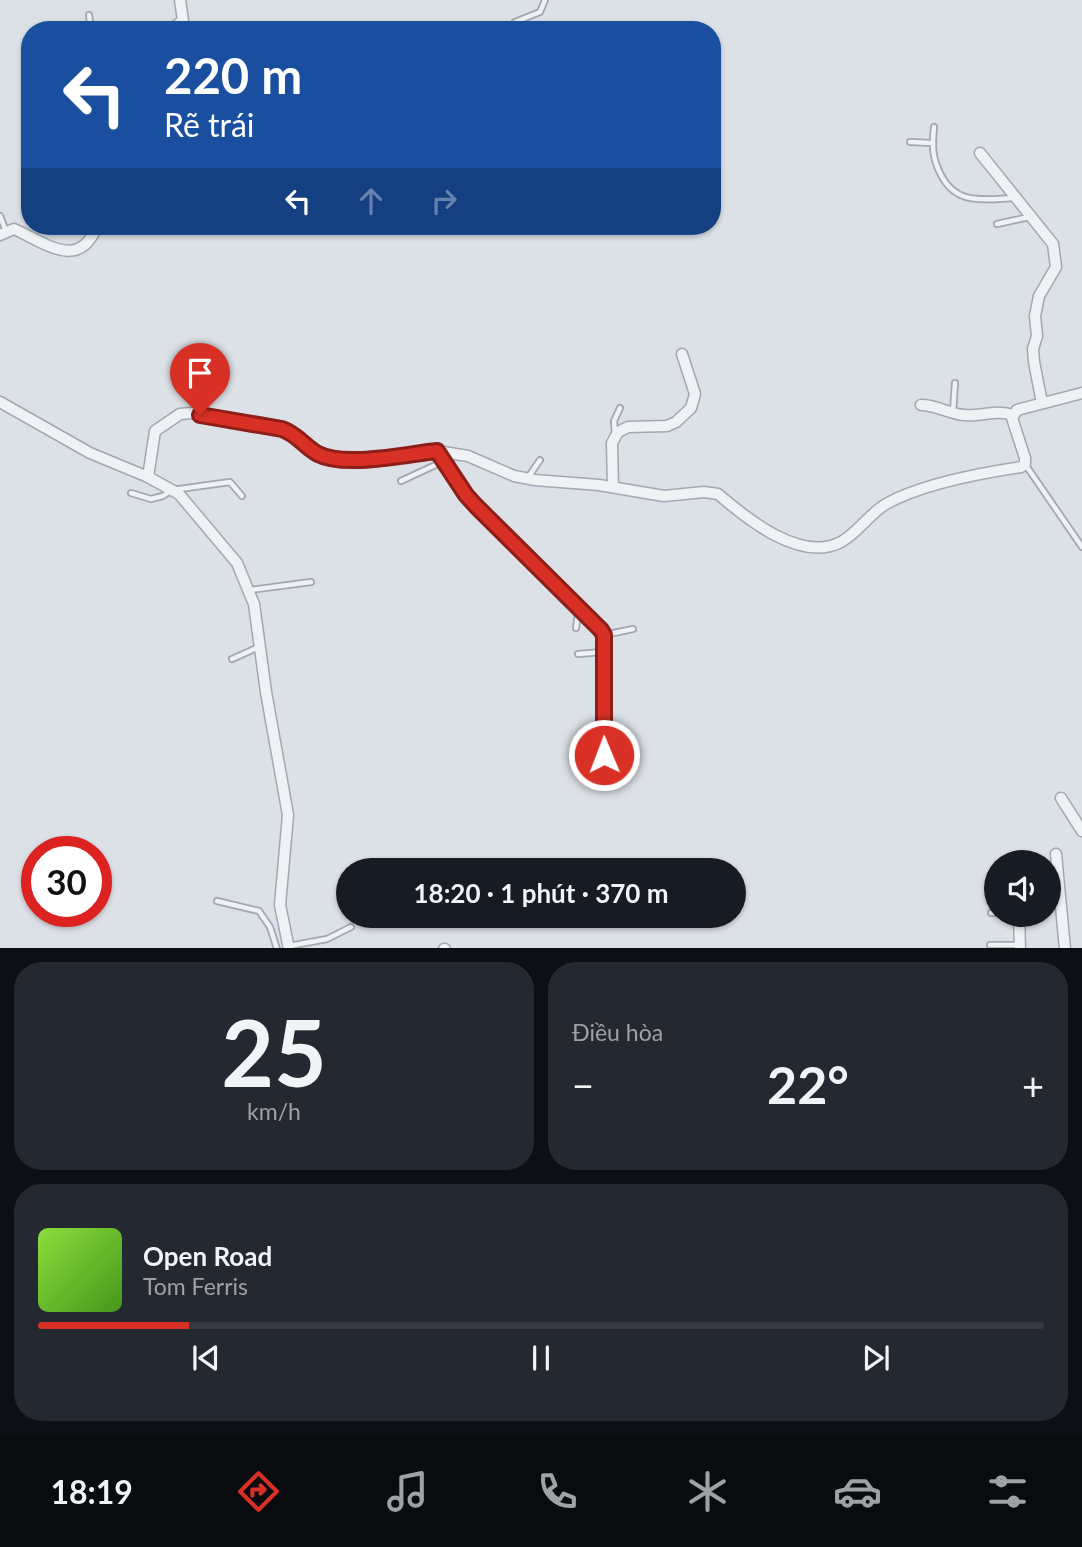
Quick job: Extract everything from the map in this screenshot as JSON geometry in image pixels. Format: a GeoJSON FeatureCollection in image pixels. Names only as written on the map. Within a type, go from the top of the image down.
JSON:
{"type":"FeatureCollection","features":[{"type":"Feature","properties":{"kind":"street"},"geometry":{"type":"LineString","coordinates":[[180,0],[182,21]]}},
{"type":"Feature","properties":{"kind":"street"},"geometry":{"type":"LineString","coordinates":[[980,153],[1053,244],[1057,255],[1056,267],[1036,306],[1034,362],[1042,402]]}},
{"type":"Feature","properties":{"kind":"street"},"geometry":{"type":"LineString","coordinates":[[3,233],[14,229],[21,232]]}},
{"type":"Feature","properties":{"kind":"street"},"geometry":{"type":"LineString","coordinates":[[27,235],[61,251],[72,251],[88,243],[92,235]]}},
{"type":"Feature","properties":{"kind":"street"},"geometry":{"type":"LineString","coordinates":[[613,487],[612,443],[615,435],[628,427],[667,426],[676,422],[691,408],[695,394],[682,354]]}},
{"type":"Feature","properties":{"kind":"street"},"geometry":{"type":"LineString","coordinates":[[148,477],[155,431],[180,414],[191,413],[292,432],[316,453],[343,461],[437,451],[468,456],[527,479],[613,487],[664,496],[704,492],[718,494],[759,526],[817,549],[843,541],[885,504],[902,496],[1021,467],[1025,464],[1013,415],[1017,410],[1082,393]]}},
{"type":"Feature","properties":{"kind":"street"},"geometry":{"type":"LineString","coordinates":[[0,402],[90,453],[172,490],[191,506],[237,563],[254,604],[288,815],[280,905],[289,947]]}},
{"type":"Feature","properties":{"kind":"street"},"geometry":{"type":"LineString","coordinates":[[921,404],[978,415],[1002,411],[1013,415]]}},
{"type":"Feature","properties":{"kind":"street"},"geometry":{"type":"LineString","coordinates":[[437,451],[471,500],[579,606],[604,635],[604,755]]}},
{"type":"Feature","properties":{"kind":"street"},"geometry":{"type":"LineString","coordinates":[[1061,798],[1082,831]]}},
{"type":"Feature","properties":{"kind":"street"},"geometry":{"type":"LineString","coordinates":[[1061,906],[1065,948]]}},
{"type":"Feature","properties":{"kind":"street"},"geometry":{"type":"LineString","coordinates":[[1019,927],[1020,947]]}},
{"type":"Feature","properties":{"kind":"lane"},"geometry":{"type":"LineString","coordinates":[[518,21],[540,12],[545,0]]}},
{"type":"Feature","properties":{"kind":"lane"},"geometry":{"type":"LineString","coordinates":[[89,15],[90,21]]}},
{"type":"Feature","properties":{"kind":"lane"},"geometry":{"type":"LineString","coordinates":[[934,127],[933,159],[949,189],[955,194],[978,199],[1016,198]]}},
{"type":"Feature","properties":{"kind":"lane"},"geometry":{"type":"LineString","coordinates":[[910,142],[932,144]]}},
{"type":"Feature","properties":{"kind":"lane"},"geometry":{"type":"LineString","coordinates":[[0,216],[3,233]]}},
{"type":"Feature","properties":{"kind":"lane"},"geometry":{"type":"LineString","coordinates":[[997,224],[1030,217]]}},
{"type":"Feature","properties":{"kind":"lane"},"geometry":{"type":"LineString","coordinates":[[953,412],[955,383]]}},
{"type":"Feature","properties":{"kind":"lane"},"geometry":{"type":"LineString","coordinates":[[615,435],[614,421],[620,408]]}},
{"type":"Feature","properties":{"kind":"lane"},"geometry":{"type":"LineString","coordinates":[[527,479],[540,460]]}},
{"type":"Feature","properties":{"kind":"lane"},"geometry":{"type":"LineString","coordinates":[[401,481],[444,461]]}},
{"type":"Feature","properties":{"kind":"lane"},"geometry":{"type":"LineString","coordinates":[[1025,464],[1082,547]]}},
{"type":"Feature","properties":{"kind":"lane"},"geometry":{"type":"LineString","coordinates":[[131,493],[151,499],[172,490],[230,482],[242,496]]}},
{"type":"Feature","properties":{"kind":"lane"},"geometry":{"type":"LineString","coordinates":[[249,590],[311,582]]}},
{"type":"Feature","properties":{"kind":"lane"},"geometry":{"type":"LineString","coordinates":[[576,628],[579,606]]}},
{"type":"Feature","properties":{"kind":"lane"},"geometry":{"type":"LineString","coordinates":[[604,635],[633,629]]}},
{"type":"Feature","properties":{"kind":"lane"},"geometry":{"type":"LineString","coordinates":[[232,659],[260,647]]}},
{"type":"Feature","properties":{"kind":"lane"},"geometry":{"type":"LineString","coordinates":[[578,654],[604,652]]}},
{"type":"Feature","properties":{"kind":"lane"},"geometry":{"type":"LineString","coordinates":[[217,901],[259,911],[270,927],[277,948]]}},
{"type":"Feature","properties":{"kind":"lane"},"geometry":{"type":"LineString","coordinates":[[289,947],[327,939],[351,928]]}},
{"type":"Feature","properties":{"kind":"lane"},"geometry":{"type":"LineString","coordinates":[[990,945],[1020,947]]}},
{"type":"Feature","properties":{"kind":"route"},"geometry":{"type":"LineString","coordinates":[[200,415],[292,432],[316,453],[343,461],[437,451],[466,495],[558,585],[604,635],[604,755]]}}]}
